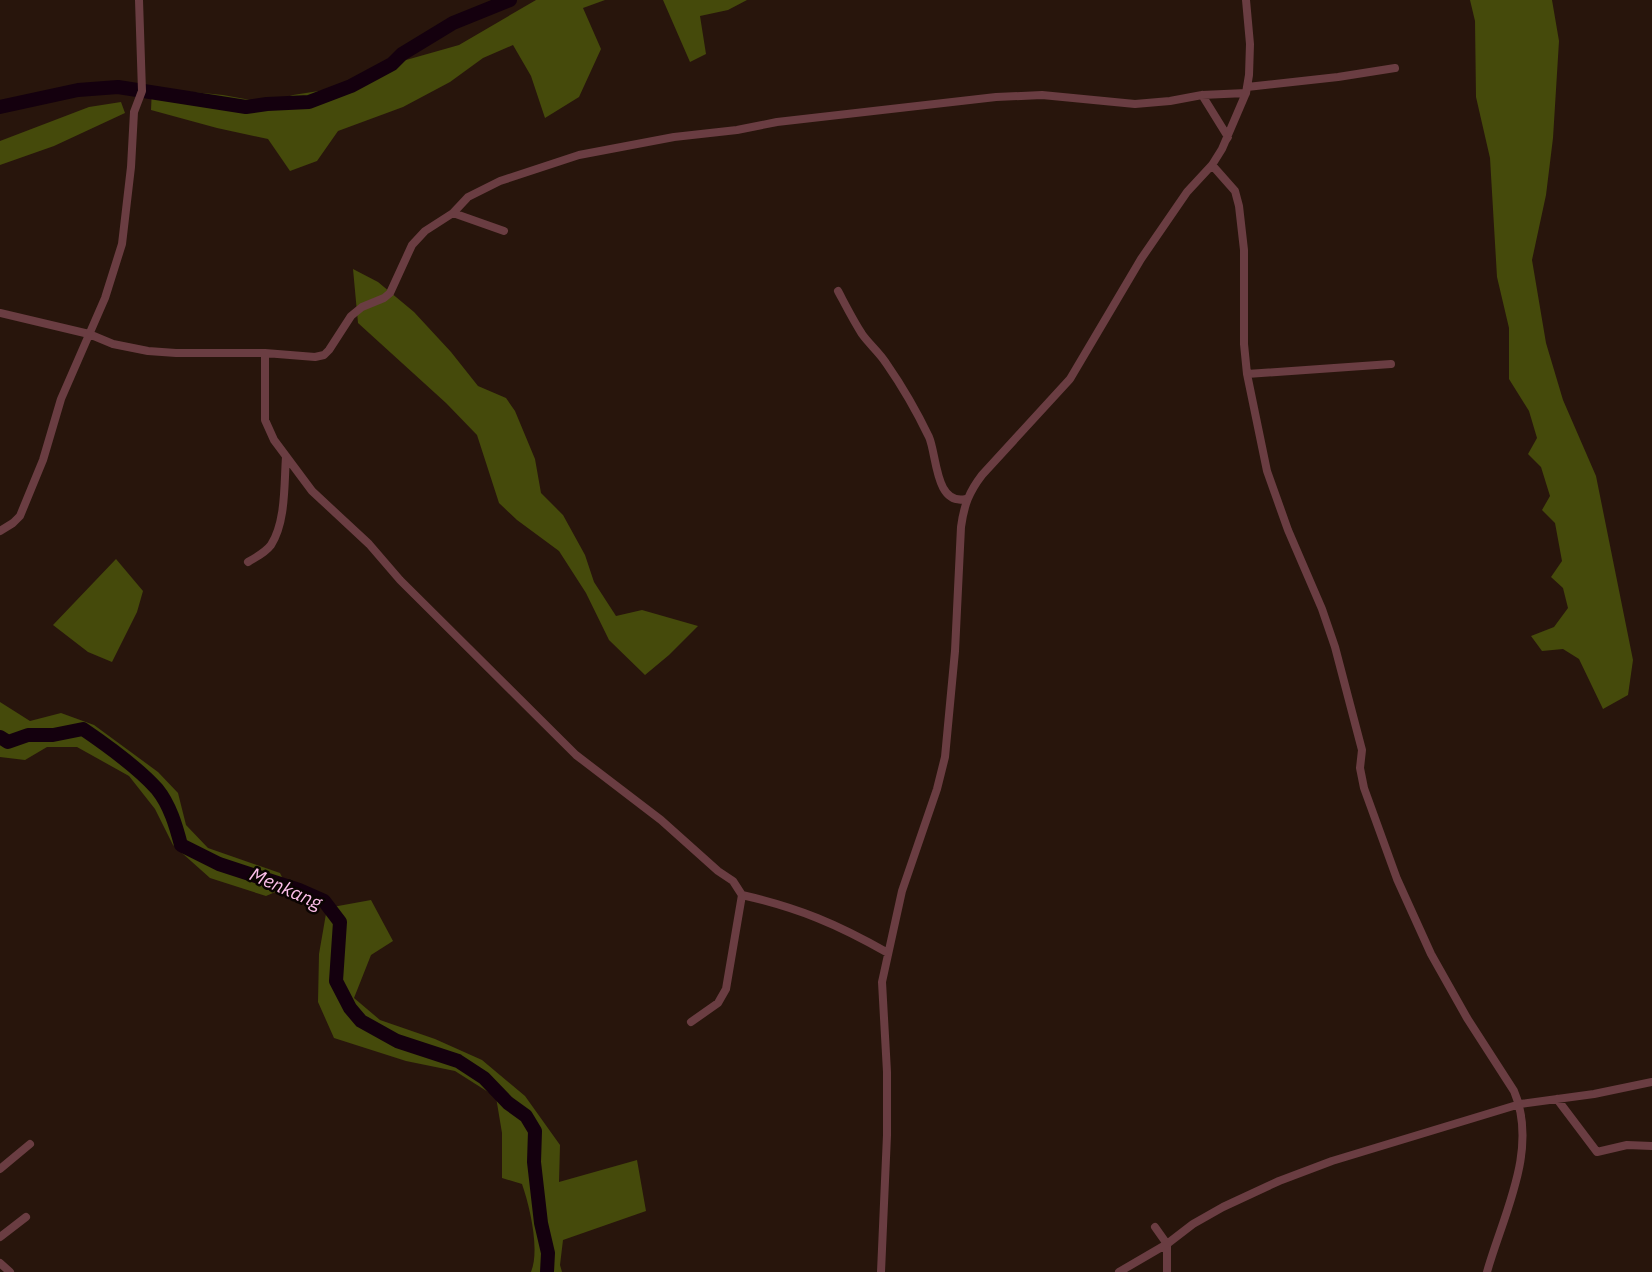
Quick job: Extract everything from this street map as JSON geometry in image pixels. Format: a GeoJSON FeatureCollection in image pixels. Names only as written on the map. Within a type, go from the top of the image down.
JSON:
{"type":"FeatureCollection","features":[{"type":"Feature","properties":{"kind":"street"},"geometry":{"type":"LineString","coordinates":[[0,531],[20,516],[43,460],[61,399],[113,276],[123,237],[134,112],[142,90],[139,0]]}},
{"type":"Feature","properties":{"kind":"street"},"geometry":{"type":"LineString","coordinates":[[1222,149],[1246,90],[1250,44],[1246,0]]}},
{"type":"Feature","properties":{"kind":"street"},"geometry":{"type":"LineString","coordinates":[[0,313],[148,351],[265,353],[315,358],[324,355],[351,316],[362,307],[390,293],[412,245],[425,231],[481,189],[549,163],[674,136],[881,109],[1017,95],[1135,104],[1395,68]]}},
{"type":"Feature","properties":{"kind":"street"},"geometry":{"type":"LineString","coordinates":[[881,1272],[887,1135],[887,1072],[882,991],[902,891],[932,807],[945,757],[955,651],[961,527],[966,499],[982,475],[1070,379],[1164,224],[1222,149],[1228,137],[1202,95]]}},
{"type":"Feature","properties":{"kind":"street"},"geometry":{"type":"LineString","coordinates":[[1212,165],[1235,191],[1239,206],[1244,250],[1247,374],[1267,471],[1335,647],[1362,750],[1361,778],[1397,878],[1431,954],[1520,1104],[1523,1131],[1519,1166],[1508,1209],[1486,1272]]}},
{"type":"Feature","properties":{"kind":"street"},"geometry":{"type":"LineString","coordinates":[[453,212],[504,230]]}},
{"type":"Feature","properties":{"kind":"street"},"geometry":{"type":"LineString","coordinates":[[838,291],[862,334],[886,363],[923,425],[945,491],[956,499],[966,499]]}},
{"type":"Feature","properties":{"kind":"street"},"geometry":{"type":"LineString","coordinates":[[265,353],[265,420],[274,440],[312,491],[369,544],[407,587],[576,755],[661,820],[733,881],[742,895],[726,989],[718,1003],[691,1022]]}},
{"type":"Feature","properties":{"kind":"street"},"geometry":{"type":"LineString","coordinates":[[1247,374],[1391,364]]}},
{"type":"Feature","properties":{"kind":"street"},"geometry":{"type":"LineString","coordinates":[[248,562],[264,553],[272,544],[280,519],[286,457]]}},
{"type":"Feature","properties":{"kind":"street"},"geometry":{"type":"LineString","coordinates":[[742,895],[803,911],[845,928],[888,953]]}},
{"type":"Feature","properties":{"kind":"street"},"geometry":{"type":"LineString","coordinates":[[1119,1272],[1223,1207],[1279,1181],[1357,1153],[1520,1104],[1594,1094],[1652,1082]]}},
{"type":"Feature","properties":{"kind":"street"},"geometry":{"type":"LineString","coordinates":[[1557,1099],[1597,1152],[1627,1145],[1652,1146]]}},
{"type":"Feature","properties":{"kind":"street"},"geometry":{"type":"LineString","coordinates":[[0,1169],[30,1144]]}},
{"type":"Feature","properties":{"kind":"street"},"geometry":{"type":"LineString","coordinates":[[0,1237],[26,1217]]}},
{"type":"Feature","properties":{"kind":"street"},"geometry":{"type":"LineString","coordinates":[[1155,1227],[1167,1244],[1167,1272]]}},
{"type":"Feature","properties":{"kind":"street"},"geometry":{"type":"LineString","coordinates":[[0,1263],[10,1272]]}},
{"type":"Feature","properties":{"kind":"green space"},"geometry":{"type":"Polygon","coordinates":[[[536,0],[605,0],[583,8],[601,49],[579,97],[545,118],[531,76],[513,45],[483,58],[450,82],[403,107],[338,131],[317,161],[290,171],[268,139],[151,110],[152,88],[223,95],[267,103],[293,95],[351,86],[392,64],[459,45],[536,0]]]}},
{"type":"Feature","properties":{"kind":"green space"},"geometry":{"type":"Polygon","coordinates":[[[663,0],[747,0],[728,10],[700,16],[706,54],[690,62],[663,0]]]}},
{"type":"Feature","properties":{"kind":"green space"},"geometry":{"type":"Polygon","coordinates":[[[1470,0],[1552,0],[1559,41],[1553,138],[1546,195],[1532,260],[1546,343],[1563,400],[1596,476],[1633,660],[1628,695],[1603,709],[1579,659],[1563,649],[1542,651],[1531,636],[1554,627],[1568,608],[1563,588],[1551,577],[1562,561],[1555,523],[1542,510],[1550,496],[1541,467],[1528,454],[1537,438],[1529,411],[1509,379],[1509,328],[1497,277],[1490,158],[1476,97],[1475,21],[1470,0]]]}},
{"type":"Feature","properties":{"kind":"green space"},"geometry":{"type":"Polygon","coordinates":[[[121,102],[125,113],[54,146],[0,165],[0,141],[89,107],[121,102]]]}},
{"type":"Feature","properties":{"kind":"green space"},"geometry":{"type":"Polygon","coordinates":[[[353,269],[378,282],[414,312],[478,386],[506,398],[515,411],[535,459],[541,493],[563,515],[585,555],[594,582],[616,616],[642,610],[698,626],[645,675],[609,640],[586,593],[559,551],[499,503],[477,435],[358,323],[353,269]]]}},
{"type":"Feature","properties":{"kind":"green space"},"geometry":{"type":"Polygon","coordinates":[[[116,559],[143,591],[137,612],[112,662],[88,652],[53,625],[116,559]]]}},
{"type":"Feature","properties":{"kind":"green space"},"geometry":{"type":"Polygon","coordinates":[[[0,702],[30,721],[61,713],[94,725],[158,772],[178,793],[186,825],[208,848],[280,873],[287,887],[266,896],[210,878],[173,845],[155,809],[129,776],[77,747],[47,747],[25,760],[0,757],[0,702]]]}},
{"type":"Feature","properties":{"kind":"green space"},"geometry":{"type":"Polygon","coordinates":[[[371,900],[393,941],[371,955],[354,998],[380,1020],[435,1039],[482,1060],[525,1096],[560,1145],[559,1182],[637,1160],[646,1211],[563,1240],[560,1265],[562,1272],[531,1272],[535,1252],[531,1216],[522,1184],[502,1178],[502,1133],[496,1097],[455,1071],[406,1061],[334,1038],[318,1002],[319,954],[327,908],[371,900]]]}},
{"type":"Feature","properties":{"kind":"waterway"},"geometry":{"type":"LineString","coordinates":[[0,107],[78,90],[118,87],[246,107],[309,102],[351,86],[392,64],[402,54],[453,23],[510,0]]}},
{"type":"Feature","properties":{"kind":"waterway","name":"Menkang"},"geometry":{"type":"LineString","coordinates":[[0,737],[8,742],[28,735],[53,735],[83,729],[132,766],[157,789],[169,809],[181,845],[219,864],[324,901],[340,922],[336,981],[350,1008],[361,1021],[397,1041],[458,1061],[484,1078],[508,1103],[526,1116],[535,1131],[534,1162],[541,1223],[548,1253],[547,1272]]}}]}
